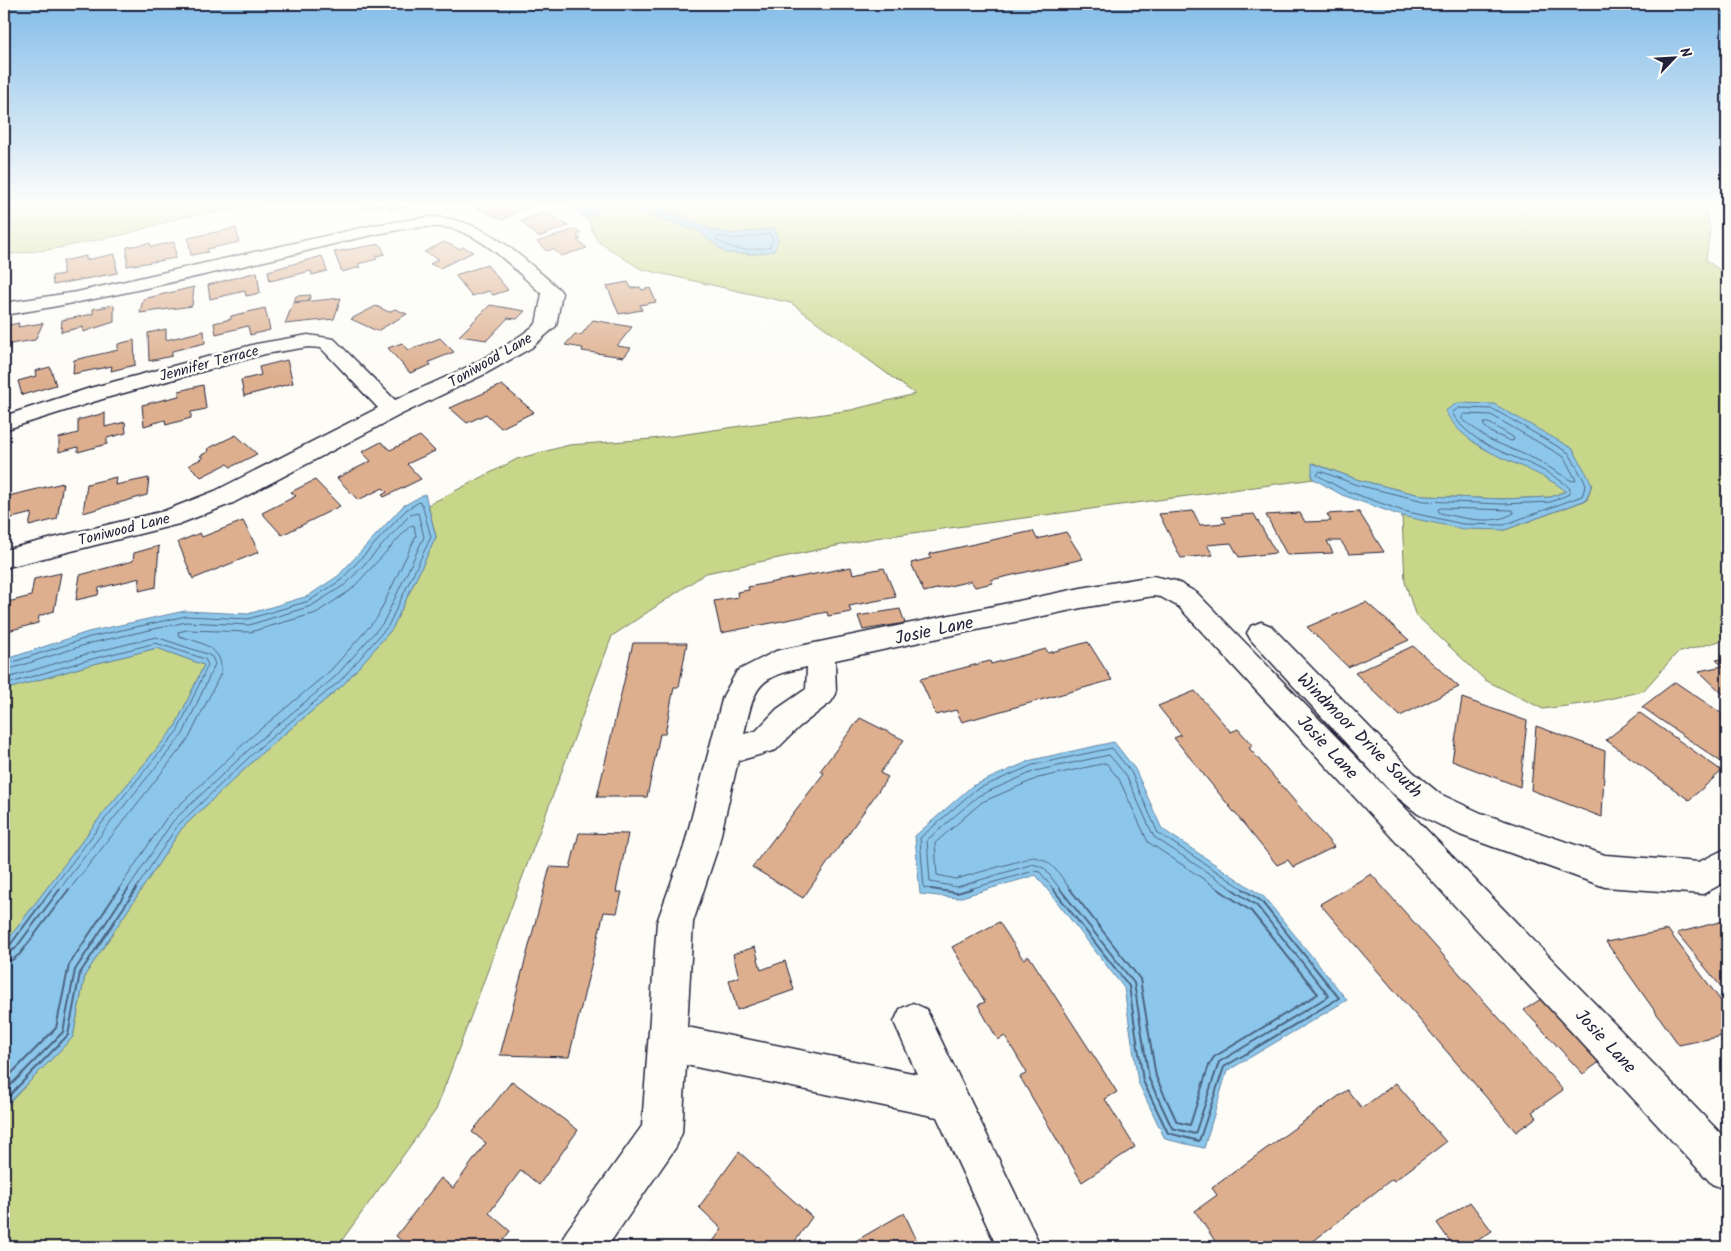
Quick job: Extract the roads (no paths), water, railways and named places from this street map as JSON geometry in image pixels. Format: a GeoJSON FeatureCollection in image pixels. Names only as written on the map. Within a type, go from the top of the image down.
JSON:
{"type":"FeatureCollection","features":[{"type":"Feature","properties":{"kind":"street","name":"Toniwood Lane"},"geometry":{"type":"LineString","coordinates":[[4,309],[77,298],[237,261]]}},
{"type":"Feature","properties":{"kind":"street","name":"Toniwood Lane"},"geometry":{"type":"LineString","coordinates":[[4,559],[170,518],[199,509],[392,410],[476,371],[524,344],[546,326],[552,293],[514,261]]}},
{"type":"Feature","properties":{"kind":"street","name":"Jennifer Terrace"},"geometry":{"type":"LineString","coordinates":[[4,423],[107,390],[263,348],[308,341],[327,343],[392,410]]}},
{"type":"Feature","properties":{"kind":"street","name":"Josie Lane"},"geometry":{"type":"LineString","coordinates":[[581,1247],[662,1133],[675,922],[700,847],[726,751],[738,696],[746,679],[776,662],[1081,598],[1153,586],[1168,588],[1188,600],[1727,1169]]}},
{"type":"Feature","properties":{"kind":"street","name":"Windmoor Drive South"},"geometry":{"type":"LineString","coordinates":[[1261,634],[1402,782],[1429,804],[1472,825],[1605,871],[1704,878],[1727,863]]}},
{"type":"Feature","properties":{"kind":"street"},"geometry":{"type":"LineString","coordinates":[[726,751],[765,741],[788,718],[821,694],[821,654]]}},
{"type":"Feature","properties":{"kind":"street"},"geometry":{"type":"LineString","coordinates":[[913,1022],[1019,1247]]}},
{"type":"Feature","properties":{"kind":"street"},"geometry":{"type":"LineString","coordinates":[[668,1042],[950,1100]]}},
{"type":"Feature","properties":{"kind":"water"},"geometry":{"type":"Polygon","coordinates":[[[1457,403],[1494,404],[1573,449],[1592,484],[1586,500],[1505,530],[1463,529],[1402,516],[1342,495],[1312,478],[1312,463],[1359,480],[1424,496],[1503,499],[1551,497],[1566,491],[1534,472],[1484,449],[1469,439],[1445,411],[1457,403]]]}},
{"type":"Feature","properties":{"kind":"water"},"geometry":{"type":"Polygon","coordinates":[[[425,494],[436,537],[392,629],[343,685],[264,751],[182,828],[85,975],[73,1037],[4,1108],[4,945],[101,816],[175,727],[204,665],[157,648],[4,690],[4,660],[88,632],[185,611],[248,614],[308,596],[338,576],[403,506],[425,494]]]}},
{"type":"Feature","properties":{"kind":"water"},"geometry":{"type":"Polygon","coordinates":[[[1114,742],[1135,769],[1162,829],[1264,897],[1347,1000],[1227,1071],[1204,1148],[1165,1139],[1138,1082],[1124,988],[1036,875],[958,898],[920,894],[915,836],[972,786],[1032,760],[1114,742]]]}}]}
